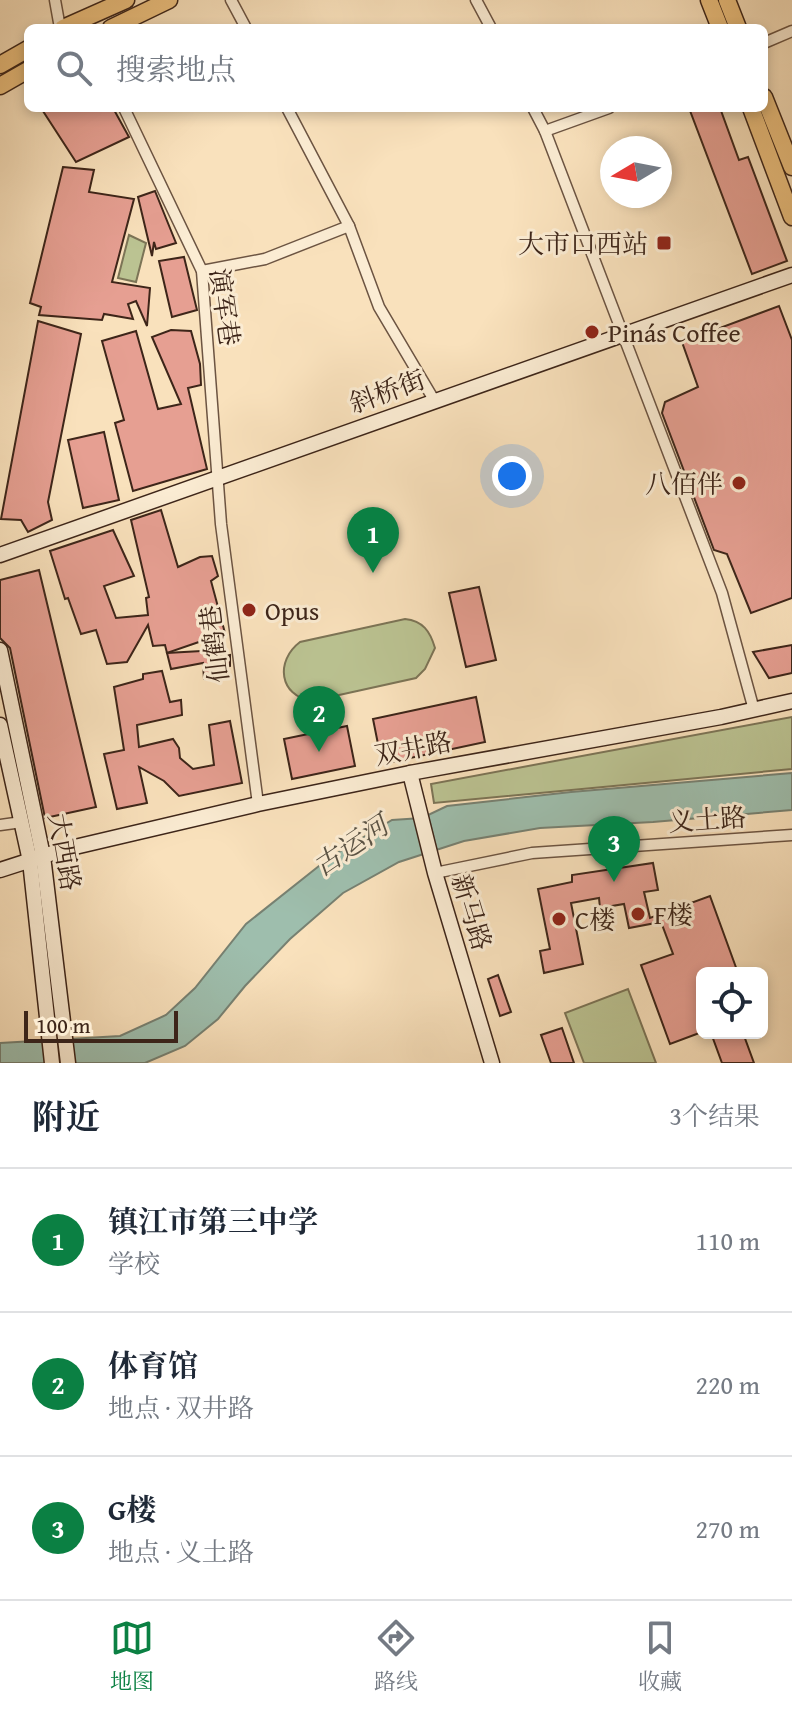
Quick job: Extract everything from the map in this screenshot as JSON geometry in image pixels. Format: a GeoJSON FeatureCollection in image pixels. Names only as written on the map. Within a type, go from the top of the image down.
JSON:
{"type":"FeatureCollection","features":[{"type":"Feature","properties":{"kind":"main road"},"geometry":{"type":"LineString","coordinates":[[71,24],[126,0]]}},
{"type":"Feature","properties":{"kind":"main road"},"geometry":{"type":"LineString","coordinates":[[119,24],[169,0]]}},
{"type":"Feature","properties":{"kind":"main road"},"geometry":{"type":"LineString","coordinates":[[709,0],[718,24]]}},
{"type":"Feature","properties":{"kind":"main road"},"geometry":{"type":"LineString","coordinates":[[727,0],[736,24]]}},
{"type":"Feature","properties":{"kind":"main road"},"geometry":{"type":"LineString","coordinates":[[0,65],[24,51]]}},
{"type":"Feature","properties":{"kind":"main road"},"geometry":{"type":"LineString","coordinates":[[0,86],[24,72]]}},
{"type":"Feature","properties":{"kind":"main road"},"geometry":{"type":"LineString","coordinates":[[768,107],[792,167]]}},
{"type":"Feature","properties":{"kind":"main road"},"geometry":{"type":"LineString","coordinates":[[753,112],[792,217]]}},
{"type":"Feature","properties":{"kind":"street"},"geometry":{"type":"LineString","coordinates":[[55,0],[61,24]]}},
{"type":"Feature","properties":{"kind":"street"},"geometry":{"type":"LineString","coordinates":[[231,0],[244,24]]}},
{"type":"Feature","properties":{"kind":"street"},"geometry":{"type":"LineString","coordinates":[[476,0],[489,24]]}},
{"type":"Feature","properties":{"kind":"street"},"geometry":{"type":"LineString","coordinates":[[768,41],[792,31]]}},
{"type":"Feature","properties":{"kind":"street","name":"演军巷"},"geometry":{"type":"LineString","coordinates":[[126,112],[202,271],[219,479]]}},
{"type":"Feature","properties":{"kind":"street"},"geometry":{"type":"LineString","coordinates":[[289,112],[349,226],[379,307],[434,400]]}},
{"type":"Feature","properties":{"kind":"street"},"geometry":{"type":"LineString","coordinates":[[535,112],[722,593],[754,710]]}},
{"type":"Feature","properties":{"kind":"street"},"geometry":{"type":"LineString","coordinates":[[545,131],[598,112]]}},
{"type":"Feature","properties":{"kind":"street"},"geometry":{"type":"LineString","coordinates":[[202,271],[265,259],[349,226]]}},
{"type":"Feature","properties":{"kind":"street","name":"斜桥街"},"geometry":{"type":"LineString","coordinates":[[0,555],[792,275]]}},
{"type":"Feature","properties":{"kind":"street","name":"仙鹤巷"},"geometry":{"type":"LineString","coordinates":[[219,479],[221,524],[258,804]]}},
{"type":"Feature","properties":{"kind":"street","name":"大西路"},"geometry":{"type":"LineString","coordinates":[[0,650],[37,859],[57,1026],[68,1063]]}},
{"type":"Feature","properties":{"kind":"street","name":"双井路"},"geometry":{"type":"LineString","coordinates":[[0,870],[77,846],[258,804],[792,701]]}},
{"type":"Feature","properties":{"kind":"street","name":"大西路"},"geometry":{"type":"LineString","coordinates":[[0,725],[22,822],[37,859]]}},
{"type":"Feature","properties":{"kind":"street","name":"新马路"},"geometry":{"type":"LineString","coordinates":[[410,773],[435,873],[492,1063]]}},
{"type":"Feature","properties":{"kind":"street"},"geometry":{"type":"LineString","coordinates":[[0,825],[22,822]]}},
{"type":"Feature","properties":{"kind":"street","name":"义土路"},"geometry":{"type":"LineString","coordinates":[[435,873],[532,853],[792,835]]}},
{"type":"Feature","properties":{"kind":"street","name":"大西路"},"geometry":{"type":"LineString","coordinates":[[52,1063],[57,1026]]}},
{"type":"Feature","properties":{"kind":"green space"},"geometry":{"type":"Polygon","coordinates":[[[129,235],[146,243],[136,282],[118,278],[129,235]]]}},
{"type":"Feature","properties":{"kind":"green space"},"geometry":{"type":"Polygon","coordinates":[[[405,619],[425,628],[435,648],[425,669],[416,678],[312,701],[301,698],[287,685],[284,668],[292,650],[300,642],[405,619]]]}},
{"type":"Feature","properties":{"kind":"green space"},"geometry":{"type":"Polygon","coordinates":[[[792,717],[792,769],[434,803],[431,784],[792,717]]]}},
{"type":"Feature","properties":{"kind":"green space"},"geometry":{"type":"Polygon","coordinates":[[[628,989],[656,1063],[584,1063],[565,1013],[628,989]]]}},
{"type":"Feature","properties":{"kind":"shaded area"},"geometry":{"type":"Polygon","coordinates":[[[792,773],[792,810],[540,828],[464,841],[399,862],[343,893],[290,939],[218,1019],[185,1046],[145,1063],[0,1063],[0,1043],[120,1036],[166,1015],[195,988],[246,924],[329,858],[392,820],[422,818],[447,806],[792,773]]]}},
{"type":"Feature","properties":{"kind":"building"},"geometry":{"type":"Polygon","coordinates":[[[44,112],[115,112],[129,137],[76,162],[44,112]]]}},
{"type":"Feature","properties":{"kind":"building"},"geometry":{"type":"Polygon","coordinates":[[[691,112],[721,112],[739,160],[748,157],[787,261],[752,274],[691,112]]]}},
{"type":"Feature","properties":{"kind":"building"},"geometry":{"type":"Polygon","coordinates":[[[63,167],[94,170],[89,192],[134,199],[112,282],[150,288],[147,326],[136,301],[128,304],[133,319],[104,314],[102,320],[39,315],[41,307],[30,303],[63,167]]]}},
{"type":"Feature","properties":{"kind":"building"},"geometry":{"type":"Polygon","coordinates":[[[155,191],[176,243],[156,249],[154,242],[152,256],[138,197],[155,191]]]}},
{"type":"Feature","properties":{"kind":"building"},"geometry":{"type":"Polygon","coordinates":[[[184,257],[197,310],[172,317],[159,261],[184,257]]]}},
{"type":"Feature","properties":{"kind":"building","name":"八佰伴"},"geometry":{"type":"Polygon","coordinates":[[[779,306],[792,340],[792,598],[751,613],[727,554],[714,550],[662,413],[665,402],[698,387],[682,342],[779,306]]]}},
{"type":"Feature","properties":{"kind":"building"},"geometry":{"type":"Polygon","coordinates":[[[38,321],[81,334],[48,502],[52,520],[28,532],[21,520],[1,519],[38,321]]]}},
{"type":"Feature","properties":{"kind":"building"},"geometry":{"type":"Polygon","coordinates":[[[171,330],[191,331],[200,364],[201,385],[188,388],[207,469],[133,491],[115,423],[124,420],[102,341],[136,331],[158,409],[181,404],[152,337],[171,330]]]}},
{"type":"Feature","properties":{"kind":"building"},"geometry":{"type":"Polygon","coordinates":[[[104,432],[119,500],[83,508],[68,440],[104,432]]]}},
{"type":"Feature","properties":{"kind":"building"},"geometry":{"type":"Polygon","coordinates":[[[161,510],[178,567],[200,557],[212,556],[218,576],[211,581],[225,633],[167,653],[165,645],[153,646],[148,625],[127,662],[107,664],[96,630],[81,634],[68,598],[65,599],[50,551],[113,530],[134,576],[104,586],[116,618],[148,615],[146,598],[149,597],[131,520],[161,510]]]}},
{"type":"Feature","properties":{"kind":"building"},"geometry":{"type":"Polygon","coordinates":[[[39,570],[96,807],[45,818],[10,648],[0,638],[0,580],[39,570]]]}},
{"type":"Feature","properties":{"kind":"building"},"geometry":{"type":"Polygon","coordinates":[[[479,587],[496,660],[466,667],[449,593],[479,587]]]}},
{"type":"Feature","properties":{"kind":"building"},"geometry":{"type":"Polygon","coordinates":[[[792,645],[792,673],[769,678],[753,652],[792,645]]]}},
{"type":"Feature","properties":{"kind":"building"},"geometry":{"type":"Polygon","coordinates":[[[219,650],[221,657],[230,655],[230,666],[217,669],[219,680],[204,679],[203,663],[171,669],[167,653],[219,650]]]}},
{"type":"Feature","properties":{"kind":"building"},"geometry":{"type":"Polygon","coordinates":[[[162,671],[170,702],[181,700],[182,715],[137,725],[139,747],[173,739],[179,748],[180,758],[193,769],[214,765],[209,725],[230,721],[242,783],[179,796],[164,781],[139,767],[147,803],[117,809],[104,754],[124,750],[114,687],[143,679],[143,674],[162,671]]]}},
{"type":"Feature","properties":{"kind":"building"},"geometry":{"type":"Polygon","coordinates":[[[476,697],[485,742],[382,764],[373,719],[476,697]]]}},
{"type":"Feature","properties":{"kind":"building"},"geometry":{"type":"Polygon","coordinates":[[[347,726],[355,766],[292,779],[284,739],[347,726]]]}},
{"type":"Feature","properties":{"kind":"building"},"geometry":{"type":"Polygon","coordinates":[[[653,863],[658,890],[644,892],[650,918],[710,896],[736,967],[696,967],[696,1034],[670,1044],[641,965],[673,954],[661,922],[629,928],[624,904],[600,908],[599,898],[571,903],[583,964],[544,973],[540,951],[550,949],[538,889],[572,882],[572,875],[653,863]]]}},
{"type":"Feature","properties":{"kind":"building"},"geometry":{"type":"Polygon","coordinates":[[[498,975],[511,1012],[500,1016],[488,979],[498,975]]]}},
{"type":"Feature","properties":{"kind":"building"},"geometry":{"type":"Polygon","coordinates":[[[562,1028],[574,1063],[551,1063],[541,1035],[562,1028]]]}},
{"type":"Feature","properties":{"kind":"building"},"geometry":{"type":"Polygon","coordinates":[[[713,1039],[745,1039],[754,1063],[722,1063],[713,1039]]]}},
{"type":"Feature","properties":{"kind":"place","name":"大市口西站"},"geometry":{"type":"Point","coordinates":[664,243]}},
{"type":"Feature","properties":{"kind":"place","name":"Pinás Coffee"},"geometry":{"type":"Point","coordinates":[592,332]}},
{"type":"Feature","properties":{"kind":"place","name":"八佰伴"},"geometry":{"type":"Point","coordinates":[739,483]}},
{"type":"Feature","properties":{"kind":"place","name":"镇江市第三中学"},"geometry":{"type":"Point","coordinates":[373,573]}},
{"type":"Feature","properties":{"kind":"place","name":"Opus"},"geometry":{"type":"Point","coordinates":[249,610]}},
{"type":"Feature","properties":{"kind":"place","name":"体育馆"},"geometry":{"type":"Point","coordinates":[319,752]}},
{"type":"Feature","properties":{"kind":"place","name":"G楼"},"geometry":{"type":"Point","coordinates":[614,882]}},
{"type":"Feature","properties":{"kind":"place","name":"F楼"},"geometry":{"type":"Point","coordinates":[638,914]}},
{"type":"Feature","properties":{"kind":"place","name":"C楼"},"geometry":{"type":"Point","coordinates":[559,919]}},
{"type":"Feature","properties":{"kind":"water label","name":"古运河"},"geometry":{"type":"Point","coordinates":[350,845]}}]}
